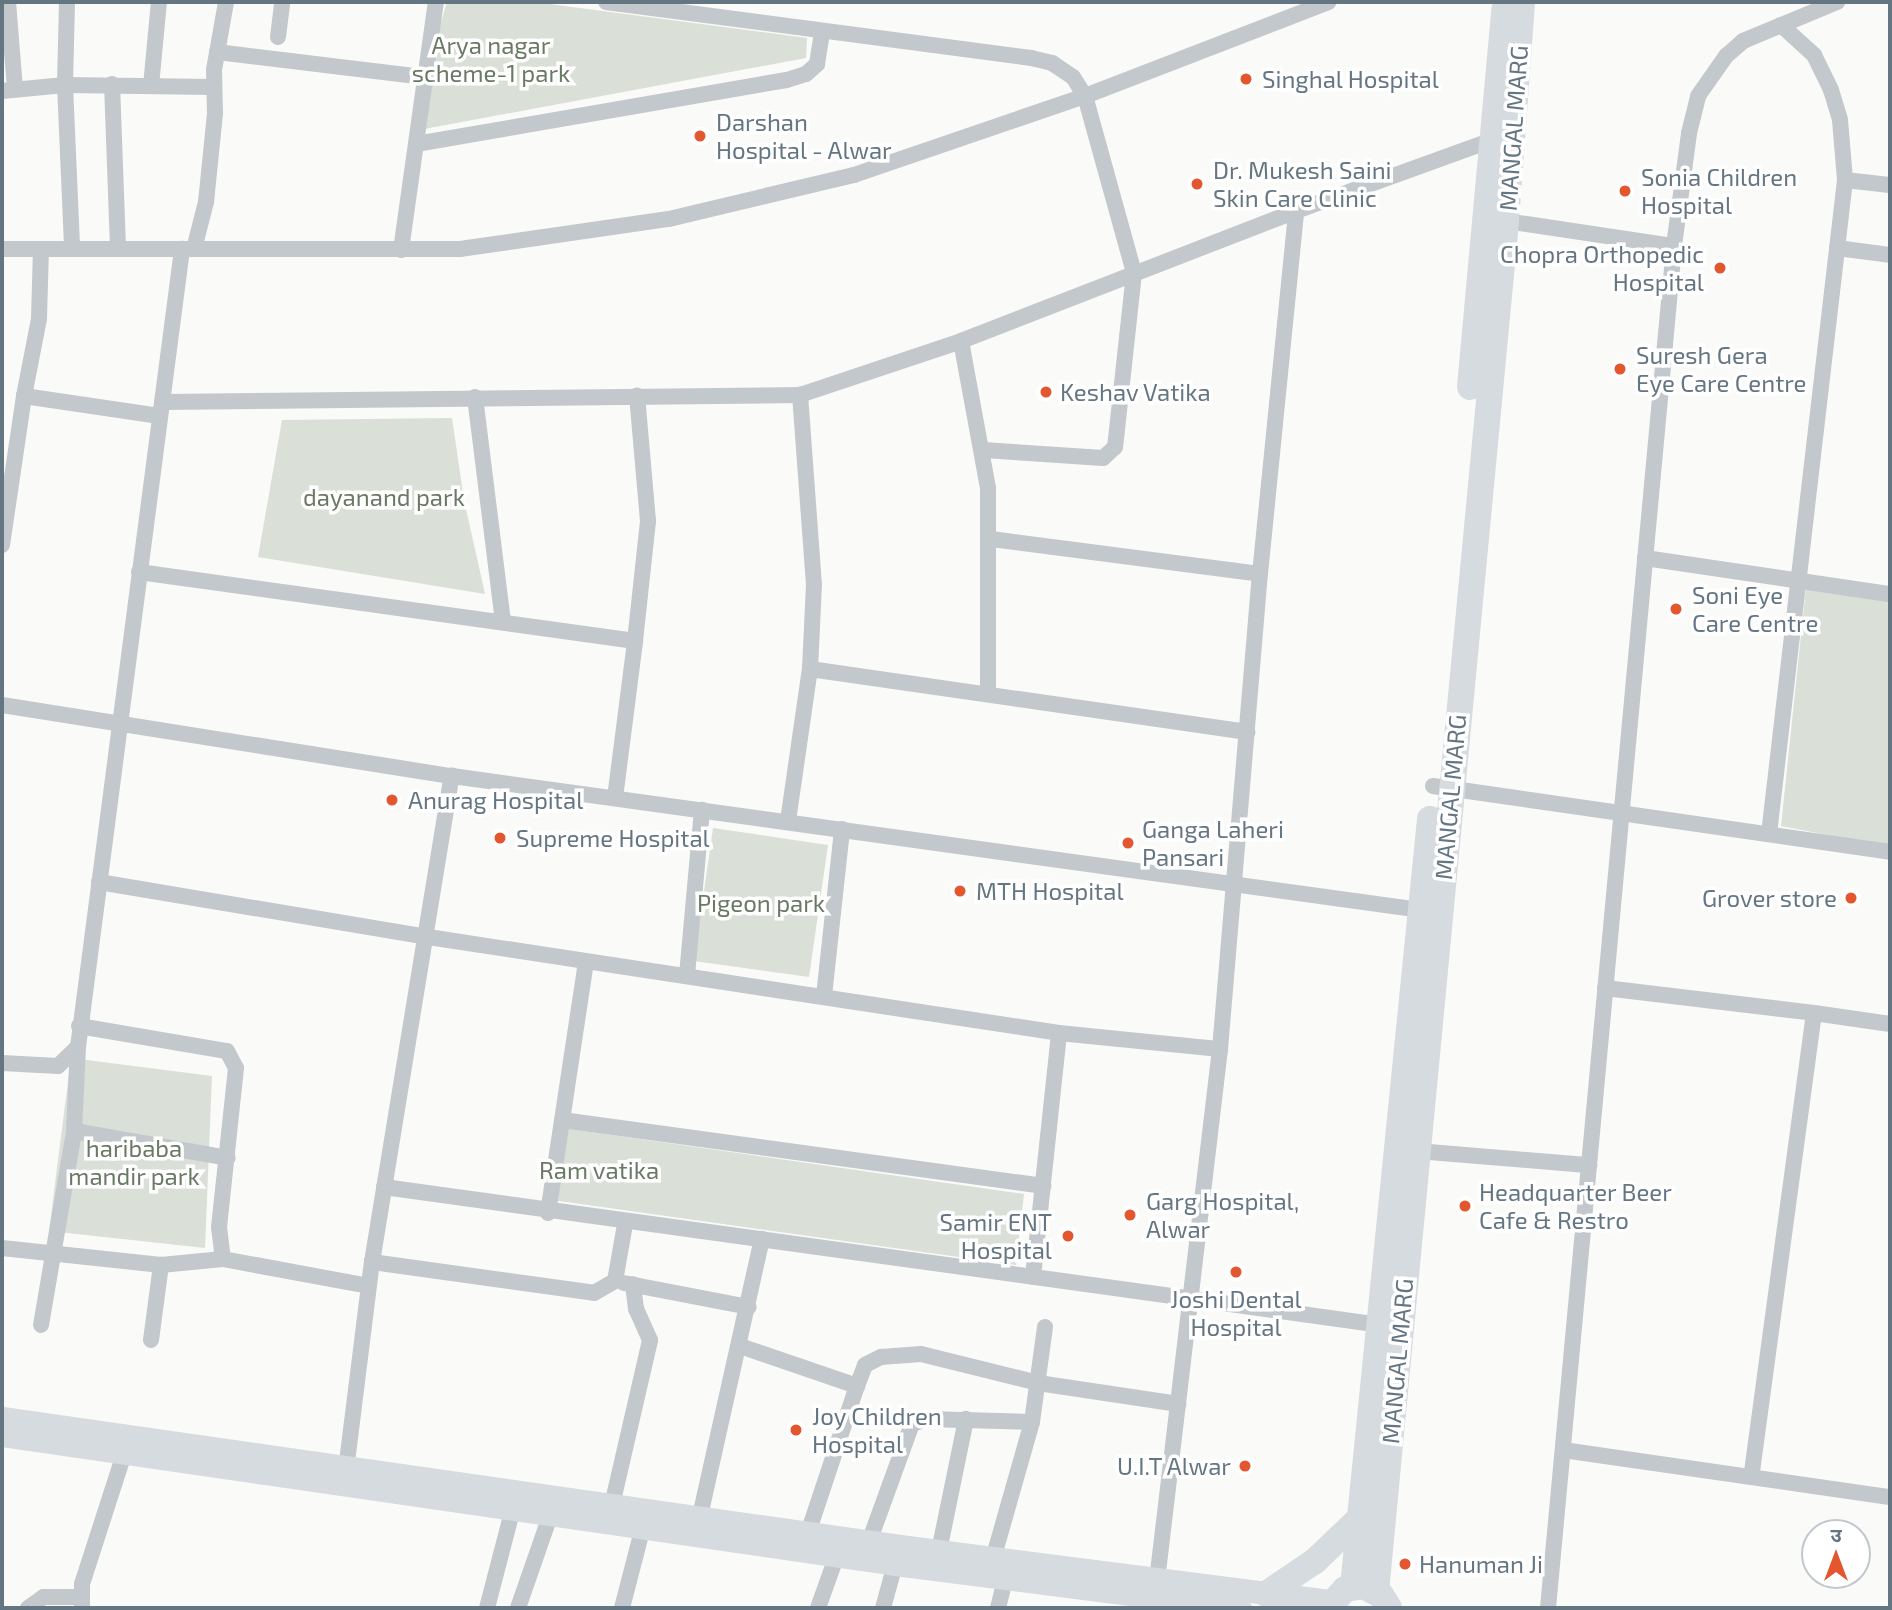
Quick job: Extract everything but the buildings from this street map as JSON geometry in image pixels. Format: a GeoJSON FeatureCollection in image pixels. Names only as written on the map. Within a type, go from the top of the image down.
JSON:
{"type":"FeatureCollection","features":[{"type":"Feature","properties":{"kind":"main road","name":"MANGAL MARG"},"geometry":{"type":"LineString","coordinates":[[1356,1599],[1360,1518],[1381,1325],[1407,1150],[1420,910],[1442,788],[1504,2]]}},
{"type":"Feature","properties":{"kind":"main road","name":"MANGAL MARG"},"geometry":{"type":"LineString","coordinates":[[1356,1599],[1407,1150],[1442,788],[1506,221],[1522,2]]}},
{"type":"Feature","properties":{"kind":"main road"},"geometry":{"type":"LineString","coordinates":[[2,1418],[346,1476],[513,1508],[895,1564],[999,1569],[1240,1608]]}},
{"type":"Feature","properties":{"kind":"main road"},"geometry":{"type":"LineString","coordinates":[[2,1434],[125,1451],[700,1516],[939,1551],[999,1569]]}},
{"type":"Feature","properties":{"kind":"main road"},"geometry":{"type":"LineString","coordinates":[[1266,1594],[1315,1560],[1360,1518]]}},
{"type":"Feature","properties":{"kind":"main road"},"geometry":{"type":"LineString","coordinates":[[1169,1595],[1266,1594],[1356,1599]]}},
{"type":"Feature","properties":{"kind":"street"},"geometry":{"type":"LineString","coordinates":[[8,2],[9,90],[112,84],[214,88]]}},
{"type":"Feature","properties":{"kind":"street"},"geometry":{"type":"LineString","coordinates":[[67,2],[65,85],[72,248]]}},
{"type":"Feature","properties":{"kind":"street"},"geometry":{"type":"LineString","coordinates":[[151,86],[159,2]]}},
{"type":"Feature","properties":{"kind":"street"},"geometry":{"type":"LineString","coordinates":[[41,1325],[74,1131],[79,1026],[161,409],[188,249],[206,202],[217,52],[226,2]]}},
{"type":"Feature","properties":{"kind":"street"},"geometry":{"type":"LineString","coordinates":[[278,37],[282,2]]}},
{"type":"Feature","properties":{"kind":"street"},"geometry":{"type":"LineString","coordinates":[[401,250],[436,2]]}},
{"type":"Feature","properties":{"kind":"street"},"geometry":{"type":"LineString","coordinates":[[606,2],[1052,63],[1073,77],[1084,96],[1134,273],[1117,431],[1111,454],[1103,458],[984,450]]}},
{"type":"Feature","properties":{"kind":"street"},"geometry":{"type":"LineString","coordinates":[[2,249],[401,250],[527,242],[731,207],[854,175],[1084,96],[1328,2]]}},
{"type":"Feature","properties":{"kind":"street"},"geometry":{"type":"LineString","coordinates":[[1548,1608],[1674,246],[1698,96],[1726,56],[1743,41],[1837,2]]}},
{"type":"Feature","properties":{"kind":"street"},"geometry":{"type":"LineString","coordinates":[[1769,834],[1845,180],[1840,120],[1831,90],[1814,55],[1781,25]]}},
{"type":"Feature","properties":{"kind":"street"},"geometry":{"type":"LineString","coordinates":[[416,144],[787,80],[806,74],[817,64],[822,31]]}},
{"type":"Feature","properties":{"kind":"street"},"geometry":{"type":"LineString","coordinates":[[217,52],[425,78]]}},
{"type":"Feature","properties":{"kind":"street"},"geometry":{"type":"LineString","coordinates":[[112,84],[118,249]]}},
{"type":"Feature","properties":{"kind":"street"},"geometry":{"type":"LineString","coordinates":[[24,396],[161,409],[475,397],[800,395],[961,341],[1296,211],[1492,140]]}},
{"type":"Feature","properties":{"kind":"street"},"geometry":{"type":"LineString","coordinates":[[1845,180],[1890,185]]}},
{"type":"Feature","properties":{"kind":"street"},"geometry":{"type":"LineString","coordinates":[[1169,1595],[1178,1404],[1220,1049],[1260,574],[1296,211]]}},
{"type":"Feature","properties":{"kind":"street"},"geometry":{"type":"LineString","coordinates":[[1506,221],[1674,246]]}},
{"type":"Feature","properties":{"kind":"street"},"geometry":{"type":"LineString","coordinates":[[1838,248],[1890,255]]}},
{"type":"Feature","properties":{"kind":"street"},"geometry":{"type":"LineString","coordinates":[[2,545],[24,396],[39,319],[41,249]]}},
{"type":"Feature","properties":{"kind":"street"},"geometry":{"type":"LineString","coordinates":[[961,341],[984,450],[991,539],[988,692]]}},
{"type":"Feature","properties":{"kind":"street"},"geometry":{"type":"LineString","coordinates":[[615,798],[648,521],[637,395]]}},
{"type":"Feature","properties":{"kind":"street"},"geometry":{"type":"LineString","coordinates":[[789,821],[810,668],[814,560],[800,395]]}},
{"type":"Feature","properties":{"kind":"street"},"geometry":{"type":"LineString","coordinates":[[475,397],[503,622]]}},
{"type":"Feature","properties":{"kind":"street"},"geometry":{"type":"LineString","coordinates":[[991,539],[1260,574]]}},
{"type":"Feature","properties":{"kind":"street"},"geometry":{"type":"LineString","coordinates":[[1645,558],[1890,594]]}},
{"type":"Feature","properties":{"kind":"street"},"geometry":{"type":"LineString","coordinates":[[139,572],[635,641]]}},
{"type":"Feature","properties":{"kind":"street"},"geometry":{"type":"LineString","coordinates":[[810,668],[1247,732]]}},
{"type":"Feature","properties":{"kind":"street"},"geometry":{"type":"LineString","coordinates":[[2,705],[452,776],[1420,910]]}},
{"type":"Feature","properties":{"kind":"street"},"geometry":{"type":"LineString","coordinates":[[346,1476],[372,1262],[428,937],[452,776]]}},
{"type":"Feature","properties":{"kind":"street"},"geometry":{"type":"LineString","coordinates":[[1442,788],[1890,852]]}},
{"type":"Feature","properties":{"kind":"street"},"geometry":{"type":"LineString","coordinates":[[687,975],[702,810]]}},
{"type":"Feature","properties":{"kind":"street"},"geometry":{"type":"LineString","coordinates":[[824,996],[842,829]]}},
{"type":"Feature","properties":{"kind":"street"},"geometry":{"type":"LineString","coordinates":[[99,882],[586,962],[687,975],[1059,1033],[1220,1049]]}},
{"type":"Feature","properties":{"kind":"street"},"geometry":{"type":"LineString","coordinates":[[548,1213],[586,962]]}},
{"type":"Feature","properties":{"kind":"street"},"geometry":{"type":"LineString","coordinates":[[1605,988],[1890,1024]]}},
{"type":"Feature","properties":{"kind":"street"},"geometry":{"type":"LineString","coordinates":[[1751,1477],[1814,1013]]}},
{"type":"Feature","properties":{"kind":"street"},"geometry":{"type":"LineString","coordinates":[[79,1026],[226,1051],[236,1068],[219,1227],[223,1259]]}},
{"type":"Feature","properties":{"kind":"street"},"geometry":{"type":"LineString","coordinates":[[1032,1277],[1059,1033]]}},
{"type":"Feature","properties":{"kind":"street"},"geometry":{"type":"LineString","coordinates":[[2,1063],[58,1066],[78,1047]]}},
{"type":"Feature","properties":{"kind":"street"},"geometry":{"type":"LineString","coordinates":[[562,1121],[1044,1186]]}},
{"type":"Feature","properties":{"kind":"street"},"geometry":{"type":"LineString","coordinates":[[74,1131],[228,1158]]}},
{"type":"Feature","properties":{"kind":"street"},"geometry":{"type":"LineString","coordinates":[[1407,1150],[1589,1165]]}},
{"type":"Feature","properties":{"kind":"street"},"geometry":{"type":"LineString","coordinates":[[384,1187],[625,1224],[762,1239],[1381,1325]]}},
{"type":"Feature","properties":{"kind":"street"},"geometry":{"type":"LineString","coordinates":[[615,1281],[625,1224]]}},
{"type":"Feature","properties":{"kind":"street"},"geometry":{"type":"LineString","coordinates":[[700,1516],[749,1307],[762,1239]]}},
{"type":"Feature","properties":{"kind":"street"},"geometry":{"type":"LineString","coordinates":[[2,1248],[161,1265],[223,1259],[369,1286]]}},
{"type":"Feature","properties":{"kind":"street"},"geometry":{"type":"LineString","coordinates":[[372,1262],[575,1292],[594,1293],[615,1281],[749,1307]]}},
{"type":"Feature","properties":{"kind":"street"},"geometry":{"type":"LineString","coordinates":[[151,1340],[161,1265]]}},
{"type":"Feature","properties":{"kind":"street"},"geometry":{"type":"LineString","coordinates":[[612,1505],[650,1340],[636,1308],[633,1284]]}},
{"type":"Feature","properties":{"kind":"street"},"geometry":{"type":"LineString","coordinates":[[998,1608],[999,1569],[1032,1422],[1045,1327]]}},
{"type":"Feature","properties":{"kind":"street"},"geometry":{"type":"LineString","coordinates":[[740,1346],[857,1386]]}},
{"type":"Feature","properties":{"kind":"street"},"geometry":{"type":"LineString","coordinates":[[808,1533],[865,1365],[881,1357],[921,1354],[1038,1383],[1178,1404]]}},
{"type":"Feature","properties":{"kind":"street"},"geometry":{"type":"LineString","coordinates":[[869,1542],[912,1424],[926,1419],[1032,1422]]}},
{"type":"Feature","properties":{"kind":"street"},"geometry":{"type":"LineString","coordinates":[[939,1551],[966,1419]]}},
{"type":"Feature","properties":{"kind":"street"},"geometry":{"type":"LineString","coordinates":[[1563,1450],[1890,1497]]}},
{"type":"Feature","properties":{"kind":"street"},"geometry":{"type":"LineString","coordinates":[[28,1608],[44,1597],[81,1603],[125,1451]]}},
{"type":"Feature","properties":{"kind":"street"},"geometry":{"type":"LineString","coordinates":[[487,1608],[513,1508]]}},
{"type":"Feature","properties":{"kind":"street"},"geometry":{"type":"LineString","coordinates":[[518,1608],[551,1513]]}},
{"type":"Feature","properties":{"kind":"street"},"geometry":{"type":"LineString","coordinates":[[622,1608],[643,1527]]}},
{"type":"Feature","properties":{"kind":"street"},"geometry":{"type":"LineString","coordinates":[[818,1608],[837,1555]]}},
{"type":"Feature","properties":{"kind":"street"},"geometry":{"type":"LineString","coordinates":[[883,1608],[895,1564]]}},
{"type":"Feature","properties":{"kind":"green space","name":"Arya nagar scheme-1 park"},"geometry":{"type":"Polygon","coordinates":[[[447,2],[534,2],[807,38],[806,58],[424,129],[425,77],[447,2]]]}},
{"type":"Feature","properties":{"kind":"green space","name":"dayanand park"},"geometry":{"type":"Polygon","coordinates":[[[452,418],[464,500],[485,594],[258,557],[282,420],[452,418]]]}},
{"type":"Feature","properties":{"kind":"green space"},"geometry":{"type":"Polygon","coordinates":[[[1806,588],[1890,602],[1890,847],[1781,826],[1806,588]]]}},
{"type":"Feature","properties":{"kind":"green space","name":"Pigeon park"},"geometry":{"type":"Polygon","coordinates":[[[713,828],[828,845],[809,977],[694,961],[713,828]]]}},
{"type":"Feature","properties":{"kind":"green space","name":"haribaba mandir park"},"geometry":{"type":"Polygon","coordinates":[[[71,1058],[212,1076],[205,1248],[49,1231],[71,1058]]]}},
{"type":"Feature","properties":{"kind":"green space","name":"Ram vatika"},"geometry":{"type":"Polygon","coordinates":[[[563,1128],[1024,1194],[1016,1265],[552,1200],[563,1128]]]}},
{"type":"Feature","properties":{"kind":"place","name":"Singhal Hospital"},"geometry":{"type":"Point","coordinates":[1246,79]}},
{"type":"Feature","properties":{"kind":"place","name":"Darshan Hospital - Alwar"},"geometry":{"type":"Point","coordinates":[700,136]}},
{"type":"Feature","properties":{"kind":"place","name":"Dr. Mukesh Saini Skin Care Clinic"},"geometry":{"type":"Point","coordinates":[1197,184]}},
{"type":"Feature","properties":{"kind":"place","name":"Sonia Children Hospital"},"geometry":{"type":"Point","coordinates":[1625,191]}},
{"type":"Feature","properties":{"kind":"place","name":"Chopra Orthopedic Hospital"},"geometry":{"type":"Point","coordinates":[1720,268]}},
{"type":"Feature","properties":{"kind":"place","name":"Suresh Gera Eye Care Centre"},"geometry":{"type":"Point","coordinates":[1620,369]}},
{"type":"Feature","properties":{"kind":"place","name":"Keshav Vatika"},"geometry":{"type":"Point","coordinates":[1046,392]}},
{"type":"Feature","properties":{"kind":"place","name":"Soni Eye Care Centre"},"geometry":{"type":"Point","coordinates":[1676,609]}},
{"type":"Feature","properties":{"kind":"place","name":"Anurag Hospital"},"geometry":{"type":"Point","coordinates":[392,800]}},
{"type":"Feature","properties":{"kind":"place","name":"Supreme Hospital"},"geometry":{"type":"Point","coordinates":[500,838]}},
{"type":"Feature","properties":{"kind":"place","name":"Ganga Laheri Pansari"},"geometry":{"type":"Point","coordinates":[1128,843]}},
{"type":"Feature","properties":{"kind":"place","name":"MTH Hospital"},"geometry":{"type":"Point","coordinates":[960,891]}},
{"type":"Feature","properties":{"kind":"place","name":"Grover store"},"geometry":{"type":"Point","coordinates":[1851,898]}},
{"type":"Feature","properties":{"kind":"place","name":"Headquarter Beer Cafe & Restro"},"geometry":{"type":"Point","coordinates":[1465,1206]}},
{"type":"Feature","properties":{"kind":"place","name":"Garg Hospital, Alwar"},"geometry":{"type":"Point","coordinates":[1130,1215]}},
{"type":"Feature","properties":{"kind":"place","name":"Samir ENT Hospital"},"geometry":{"type":"Point","coordinates":[1068,1236]}},
{"type":"Feature","properties":{"kind":"place","name":"Joshi Dental Hospital"},"geometry":{"type":"Point","coordinates":[1236,1272]}},
{"type":"Feature","properties":{"kind":"place","name":"Joy Children Hospital"},"geometry":{"type":"Point","coordinates":[796,1430]}},
{"type":"Feature","properties":{"kind":"place","name":"U.I.T Alwar"},"geometry":{"type":"Point","coordinates":[1245,1466]}},
{"type":"Feature","properties":{"kind":"place","name":"Hanuman Ji"},"geometry":{"type":"Point","coordinates":[1405,1564]}}]}
